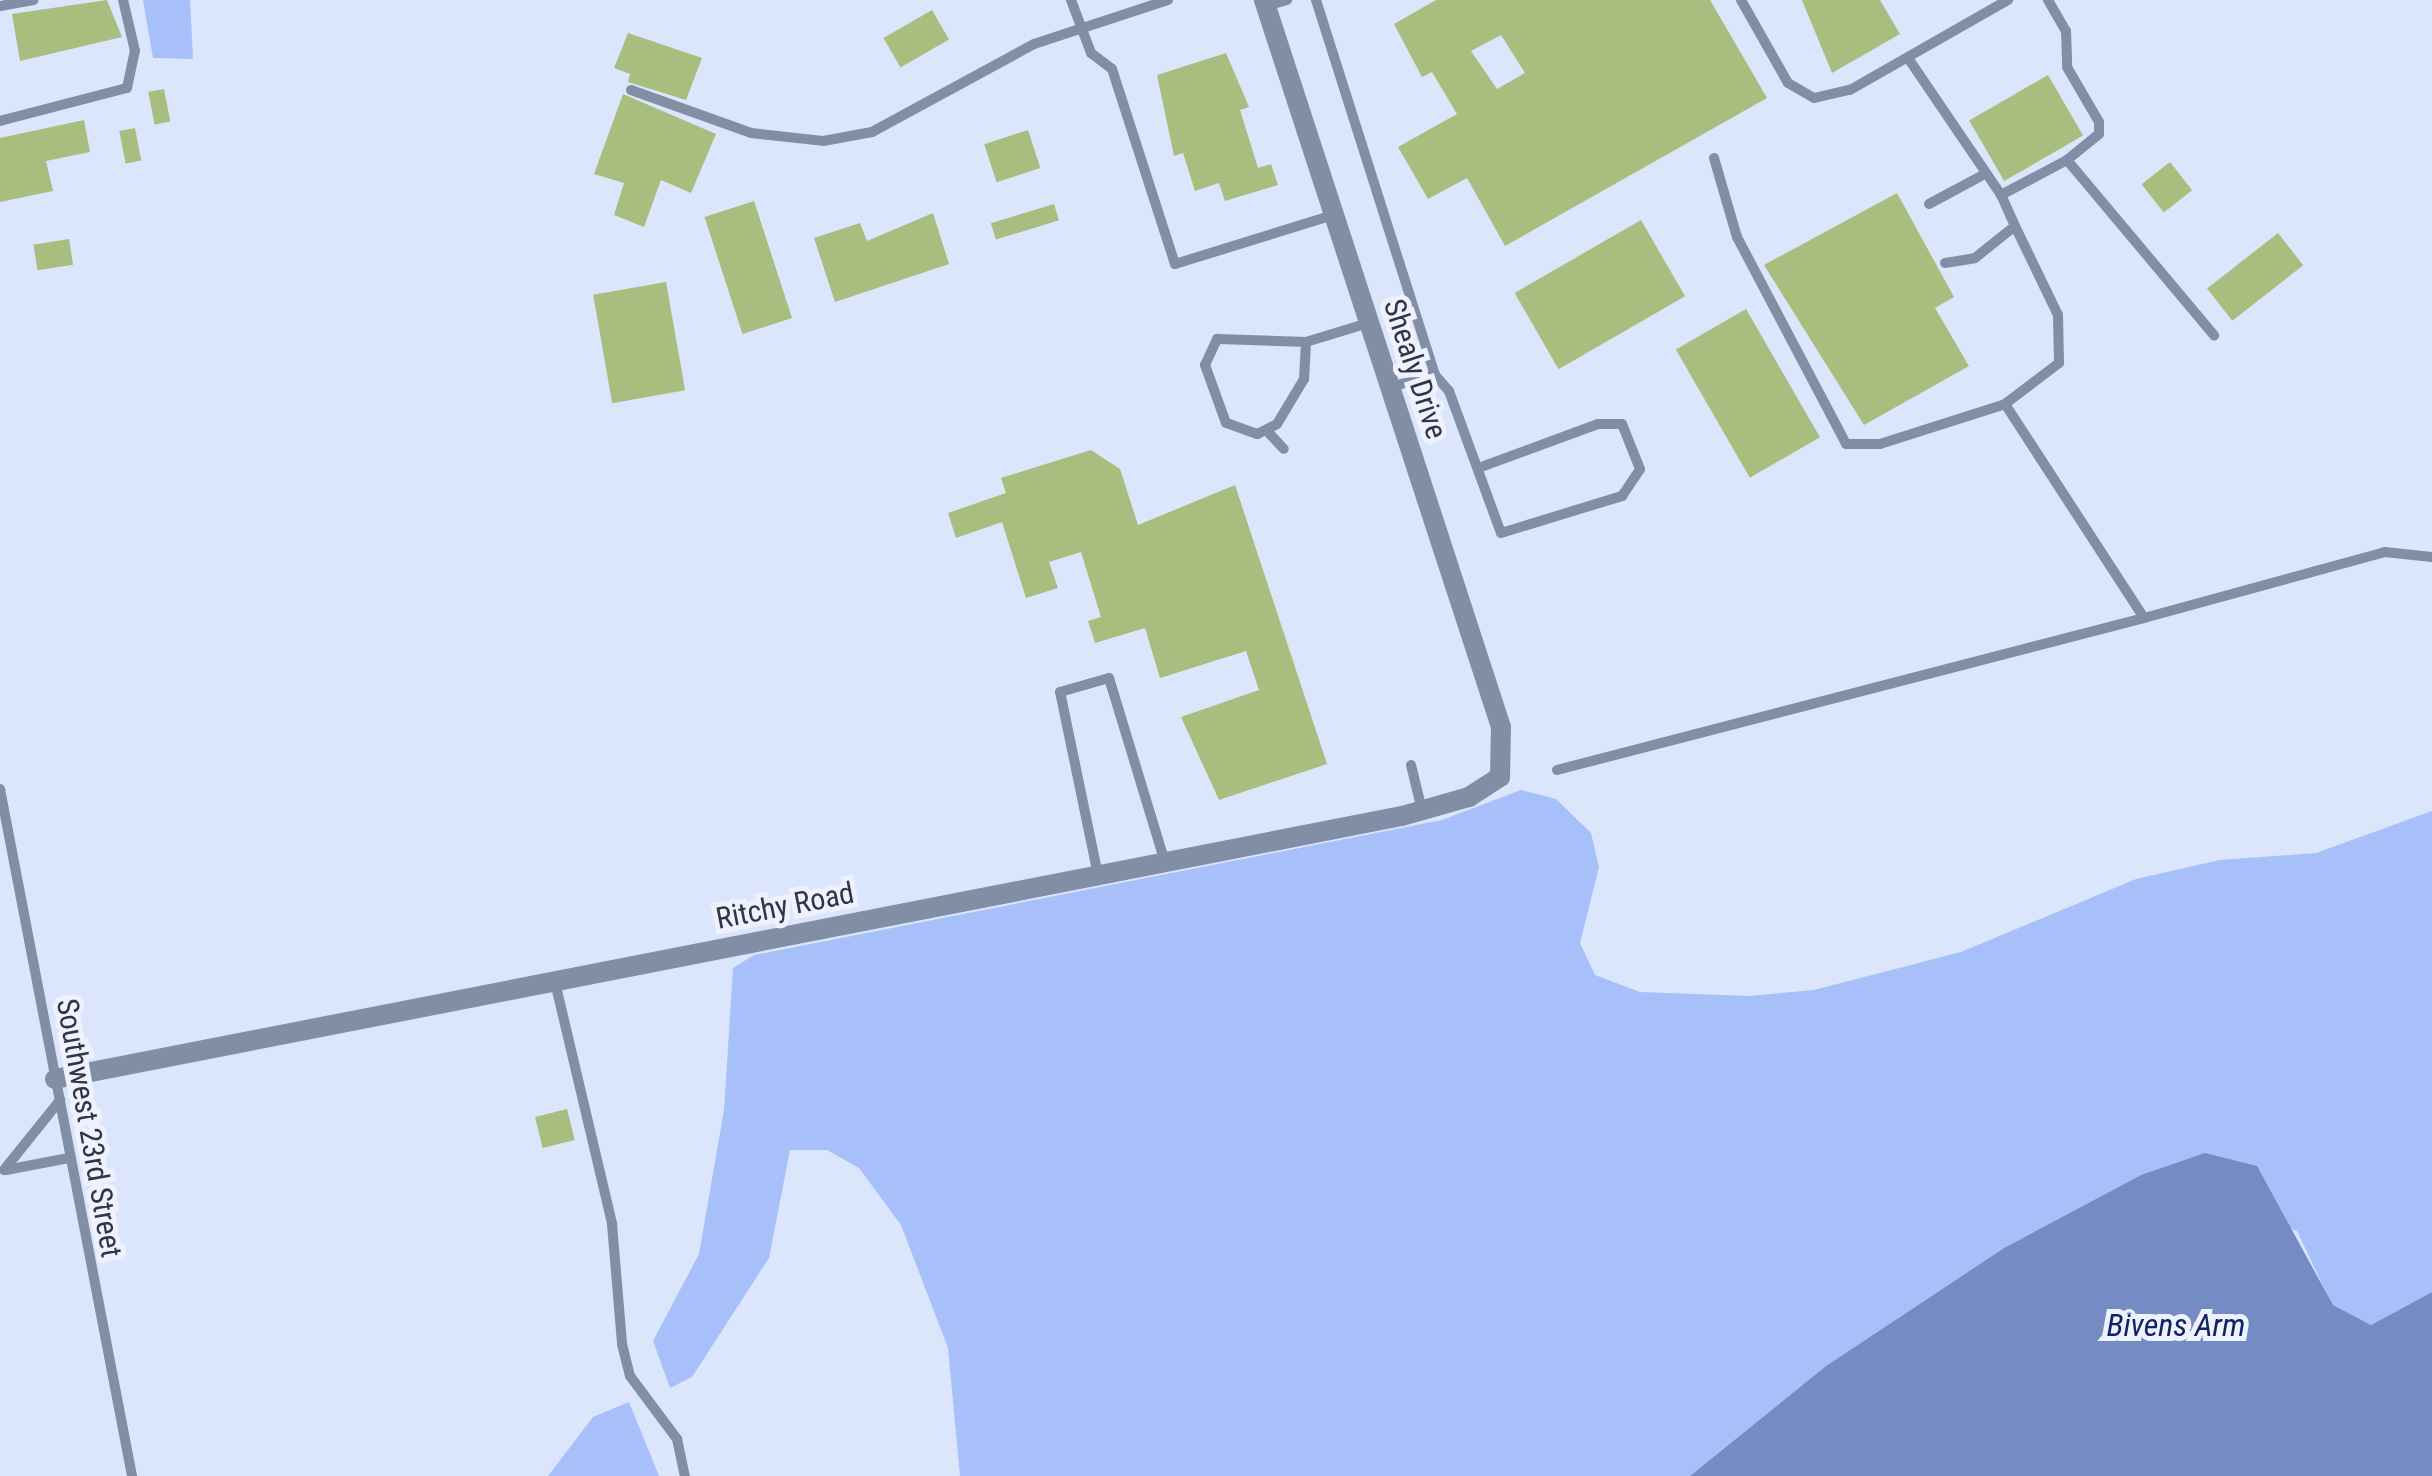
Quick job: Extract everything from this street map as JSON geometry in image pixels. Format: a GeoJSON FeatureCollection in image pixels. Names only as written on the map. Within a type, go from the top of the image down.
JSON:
{"type":"FeatureCollection","features":[{"type":"Feature","properties":{"kind":"street","name":"Shealy Drive"},"geometry":{"type":"LineString","coordinates":[[1265,3],[1505,758]]}},
{"type":"Feature","properties":{"kind":"street","name":"Ritchy Road"},"geometry":{"type":"LineString","coordinates":[[55,1078],[1422,810],[1468,798],[1500,777],[1505,758]]}},
{"type":"Feature","properties":{"kind":"lane"},"geometry":{"type":"LineString","coordinates":[[0,6],[33,0]]}},
{"type":"Feature","properties":{"kind":"lane"},"geometry":{"type":"LineString","coordinates":[[0,121],[127,88],[134,52],[123,0]]}},
{"type":"Feature","properties":{"kind":"lane"},"geometry":{"type":"LineString","coordinates":[[1071,0],[1091,54],[1112,69],[1176,264],[1333,214]]}},
{"type":"Feature","properties":{"kind":"lane"},"geometry":{"type":"LineString","coordinates":[[632,90],[752,133],[822,141],[872,132],[980,68],[1081,28],[1168,0]]}},
{"type":"Feature","properties":{"kind":"lane"},"geometry":{"type":"LineString","coordinates":[[1265,3],[1287,0]]}},
{"type":"Feature","properties":{"kind":"lane"},"geometry":{"type":"LineString","coordinates":[[1316,0],[1435,375],[1480,467],[1500,532],[1622,496],[1640,469],[1622,424],[1598,424],[1480,467]]}},
{"type":"Feature","properties":{"kind":"lane"},"geometry":{"type":"LineString","coordinates":[[1741,0],[1778,70],[1814,98],[1850,90],[2008,0]]}},
{"type":"Feature","properties":{"kind":"lane"},"geometry":{"type":"LineString","coordinates":[[2000,195],[2068,160],[2099,134],[2099,122],[2068,67],[2066,30],[2048,0]]}},
{"type":"Feature","properties":{"kind":"lane"},"geometry":{"type":"LineString","coordinates":[[1714,158],[1737,237],[1846,444],[1880,444],[2004,404],[2058,364],[2058,315],[2000,195],[1981,176],[1908,58]]}},
{"type":"Feature","properties":{"kind":"lane"},"geometry":{"type":"LineString","coordinates":[[2068,160],[2214,334]]}},
{"type":"Feature","properties":{"kind":"lane"},"geometry":{"type":"LineString","coordinates":[[1928,204],[1981,176]]}},
{"type":"Feature","properties":{"kind":"lane"},"geometry":{"type":"LineString","coordinates":[[1945,264],[1975,258],[2014,226]]}},
{"type":"Feature","properties":{"kind":"lane"},"geometry":{"type":"LineString","coordinates":[[1284,449],[1268,432],[1226,422],[1206,365],[1208,345],[1306,342],[1368,324]]}},
{"type":"Feature","properties":{"kind":"lane"},"geometry":{"type":"LineString","coordinates":[[1268,432],[1304,379],[1306,342]]}},
{"type":"Feature","properties":{"kind":"lane"},"geometry":{"type":"LineString","coordinates":[[1390,388],[1435,375]]}},
{"type":"Feature","properties":{"kind":"lane"},"geometry":{"type":"LineString","coordinates":[[2004,404],[2144,618]]}},
{"type":"Feature","properties":{"kind":"lane"},"geometry":{"type":"LineString","coordinates":[[1558,770],[2385,552],[2432,557]]}},
{"type":"Feature","properties":{"kind":"lane"},"geometry":{"type":"LineString","coordinates":[[1098,876],[1060,692],[1108,678],[1165,862]]}},
{"type":"Feature","properties":{"kind":"lane"},"geometry":{"type":"LineString","coordinates":[[1411,765],[1422,810]]}},
{"type":"Feature","properties":{"kind":"lane","name":"Southwest 23rd Street"},"geometry":{"type":"LineString","coordinates":[[0,789],[132,1476]]}},
{"type":"Feature","properties":{"kind":"lane"},"geometry":{"type":"LineString","coordinates":[[556,982],[612,1224],[622,1344],[630,1376],[678,1439],[685,1476]]}},
{"type":"Feature","properties":{"kind":"lane"},"geometry":{"type":"LineString","coordinates":[[2,1170],[60,1100]]}},
{"type":"Feature","properties":{"kind":"lane"},"geometry":{"type":"LineString","coordinates":[[2,1170],[69,1158]]}},
{"type":"Feature","properties":{"kind":"shaded area"},"geometry":{"type":"Polygon","coordinates":[[[143,0],[190,0],[193,59],[153,58],[143,0]]]}},
{"type":"Feature","properties":{"kind":"shaded area"},"geometry":{"type":"Polygon","coordinates":[[[1521,790],[1556,799],[1591,833],[1599,867],[1580,943],[1595,975],[1640,992],[1749,996],[1814,990],[1961,952],[2136,879],[2220,860],[2316,853],[2432,811],[2432,1292],[2371,1325],[2332,1305],[2297,1231],[2141,1175],[2004,1248],[1826,1366],[1690,1476],[960,1476],[948,1348],[901,1225],[859,1168],[827,1150],[790,1150],[769,1258],[692,1377],[670,1388],[653,1341],[699,1254],[724,1110],[733,968],[754,955],[1442,820],[1521,790]]]}},
{"type":"Feature","properties":{"kind":"shaded area"},"geometry":{"type":"Polygon","coordinates":[[[629,1402],[659,1476],[548,1476],[593,1417],[629,1402]]]}},
{"type":"Feature","properties":{"kind":"water","name":"Bivens Arm"},"geometry":{"type":"Polygon","coordinates":[[[2205,1153],[2257,1166],[2333,1305],[2371,1325],[2432,1292],[2432,1476],[1690,1476],[1826,1366],[2004,1248],[2141,1175],[2205,1153]]]}},
{"type":"Feature","properties":{"kind":"building"},"geometry":{"type":"Polygon","coordinates":[[[107,0],[122,37],[20,61],[12,14],[107,0]]]}},
{"type":"Feature","properties":{"kind":"building"},"geometry":{"type":"Polygon","coordinates":[[[1436,0],[1710,0],[1767,98],[1505,246],[1467,178],[1428,199],[1398,147],[1457,114],[1432,72],[1422,77],[1394,24],[1436,0]],[[1501,35],[1471,51],[1497,89],[1525,73],[1501,35]]]}},
{"type":"Feature","properties":{"kind":"building"},"geometry":{"type":"Polygon","coordinates":[[[1802,0],[1880,0],[1900,34],[1832,73],[1802,0]]]}},
{"type":"Feature","properties":{"kind":"building"},"geometry":{"type":"Polygon","coordinates":[[[932,10],[949,39],[901,67],[884,38],[932,10]]]}},
{"type":"Feature","properties":{"kind":"building"},"geometry":{"type":"Polygon","coordinates":[[[628,33],[702,58],[686,100],[628,82],[630,74],[614,68],[628,33]]]}},
{"type":"Feature","properties":{"kind":"building"},"geometry":{"type":"Polygon","coordinates":[[[1226,53],[1249,107],[1240,110],[1258,168],[1271,164],[1278,185],[1225,201],[1219,183],[1195,191],[1183,153],[1174,156],[1157,75],[1226,53]]]}},
{"type":"Feature","properties":{"kind":"building"},"geometry":{"type":"Polygon","coordinates":[[[2048,75],[2083,136],[2004,181],[1969,120],[2048,75]]]}},
{"type":"Feature","properties":{"kind":"building"},"geometry":{"type":"Polygon","coordinates":[[[164,89],[170,121],[155,124],[148,92],[164,89]]]}},
{"type":"Feature","properties":{"kind":"building"},"geometry":{"type":"Polygon","coordinates":[[[623,94],[716,134],[691,193],[661,180],[644,227],[614,215],[624,183],[594,174],[623,94]]]}},
{"type":"Feature","properties":{"kind":"building"},"geometry":{"type":"Polygon","coordinates":[[[84,120],[90,152],[46,161],[53,191],[0,202],[0,138],[84,120]]]}},
{"type":"Feature","properties":{"kind":"building"},"geometry":{"type":"Polygon","coordinates":[[[135,128],[141,160],[126,163],[119,131],[135,128]]]}},
{"type":"Feature","properties":{"kind":"building"},"geometry":{"type":"Polygon","coordinates":[[[1028,130],[1040,168],[997,182],[984,144],[1028,130]]]}},
{"type":"Feature","properties":{"kind":"building"},"geometry":{"type":"Polygon","coordinates":[[[2170,162],[2192,190],[2164,213],[2142,184],[2170,162]]]}},
{"type":"Feature","properties":{"kind":"building"},"geometry":{"type":"Polygon","coordinates":[[[1897,193],[1954,297],[1935,308],[1969,366],[1864,425],[1764,265],[1897,193]]]}},
{"type":"Feature","properties":{"kind":"building"},"geometry":{"type":"Polygon","coordinates":[[[754,201],[792,318],[743,334],[705,217],[754,201]]]}},
{"type":"Feature","properties":{"kind":"building"},"geometry":{"type":"Polygon","coordinates":[[[1054,204],[1059,220],[996,240],[991,223],[1054,204]]]}},
{"type":"Feature","properties":{"kind":"building"},"geometry":{"type":"Polygon","coordinates":[[[933,213],[949,264],[835,302],[814,238],[860,223],[867,241],[933,213]]]}},
{"type":"Feature","properties":{"kind":"building"},"geometry":{"type":"Polygon","coordinates":[[[1641,220],[1685,296],[1559,369],[1515,293],[1641,220]]]}},
{"type":"Feature","properties":{"kind":"building"},"geometry":{"type":"Polygon","coordinates":[[[2278,233],[2303,265],[2232,321],[2207,288],[2278,233]]]}},
{"type":"Feature","properties":{"kind":"building"},"geometry":{"type":"Polygon","coordinates":[[[69,239],[73,265],[38,270],[33,245],[69,239]]]}},
{"type":"Feature","properties":{"kind":"building"},"geometry":{"type":"Polygon","coordinates":[[[666,282],[685,390],[612,403],[593,295],[666,282]]]}},
{"type":"Feature","properties":{"kind":"building"},"geometry":{"type":"Polygon","coordinates":[[[1746,309],[1820,437],[1750,478],[1676,350],[1746,309]]]}},
{"type":"Feature","properties":{"kind":"building"},"geometry":{"type":"Polygon","coordinates":[[[1091,450],[1120,469],[1138,525],[1235,485],[1327,764],[1219,800],[1181,717],[1259,690],[1246,651],[1160,678],[1145,628],[1095,643],[1088,621],[1101,617],[1081,552],[1049,562],[1058,588],[1026,598],[1002,522],[956,538],[948,513],[1006,493],[1001,478],[1091,450]]]}},
{"type":"Feature","properties":{"kind":"building"},"geometry":{"type":"Polygon","coordinates":[[[567,1109],[575,1140],[543,1148],[535,1117],[567,1109]]]}}]}
